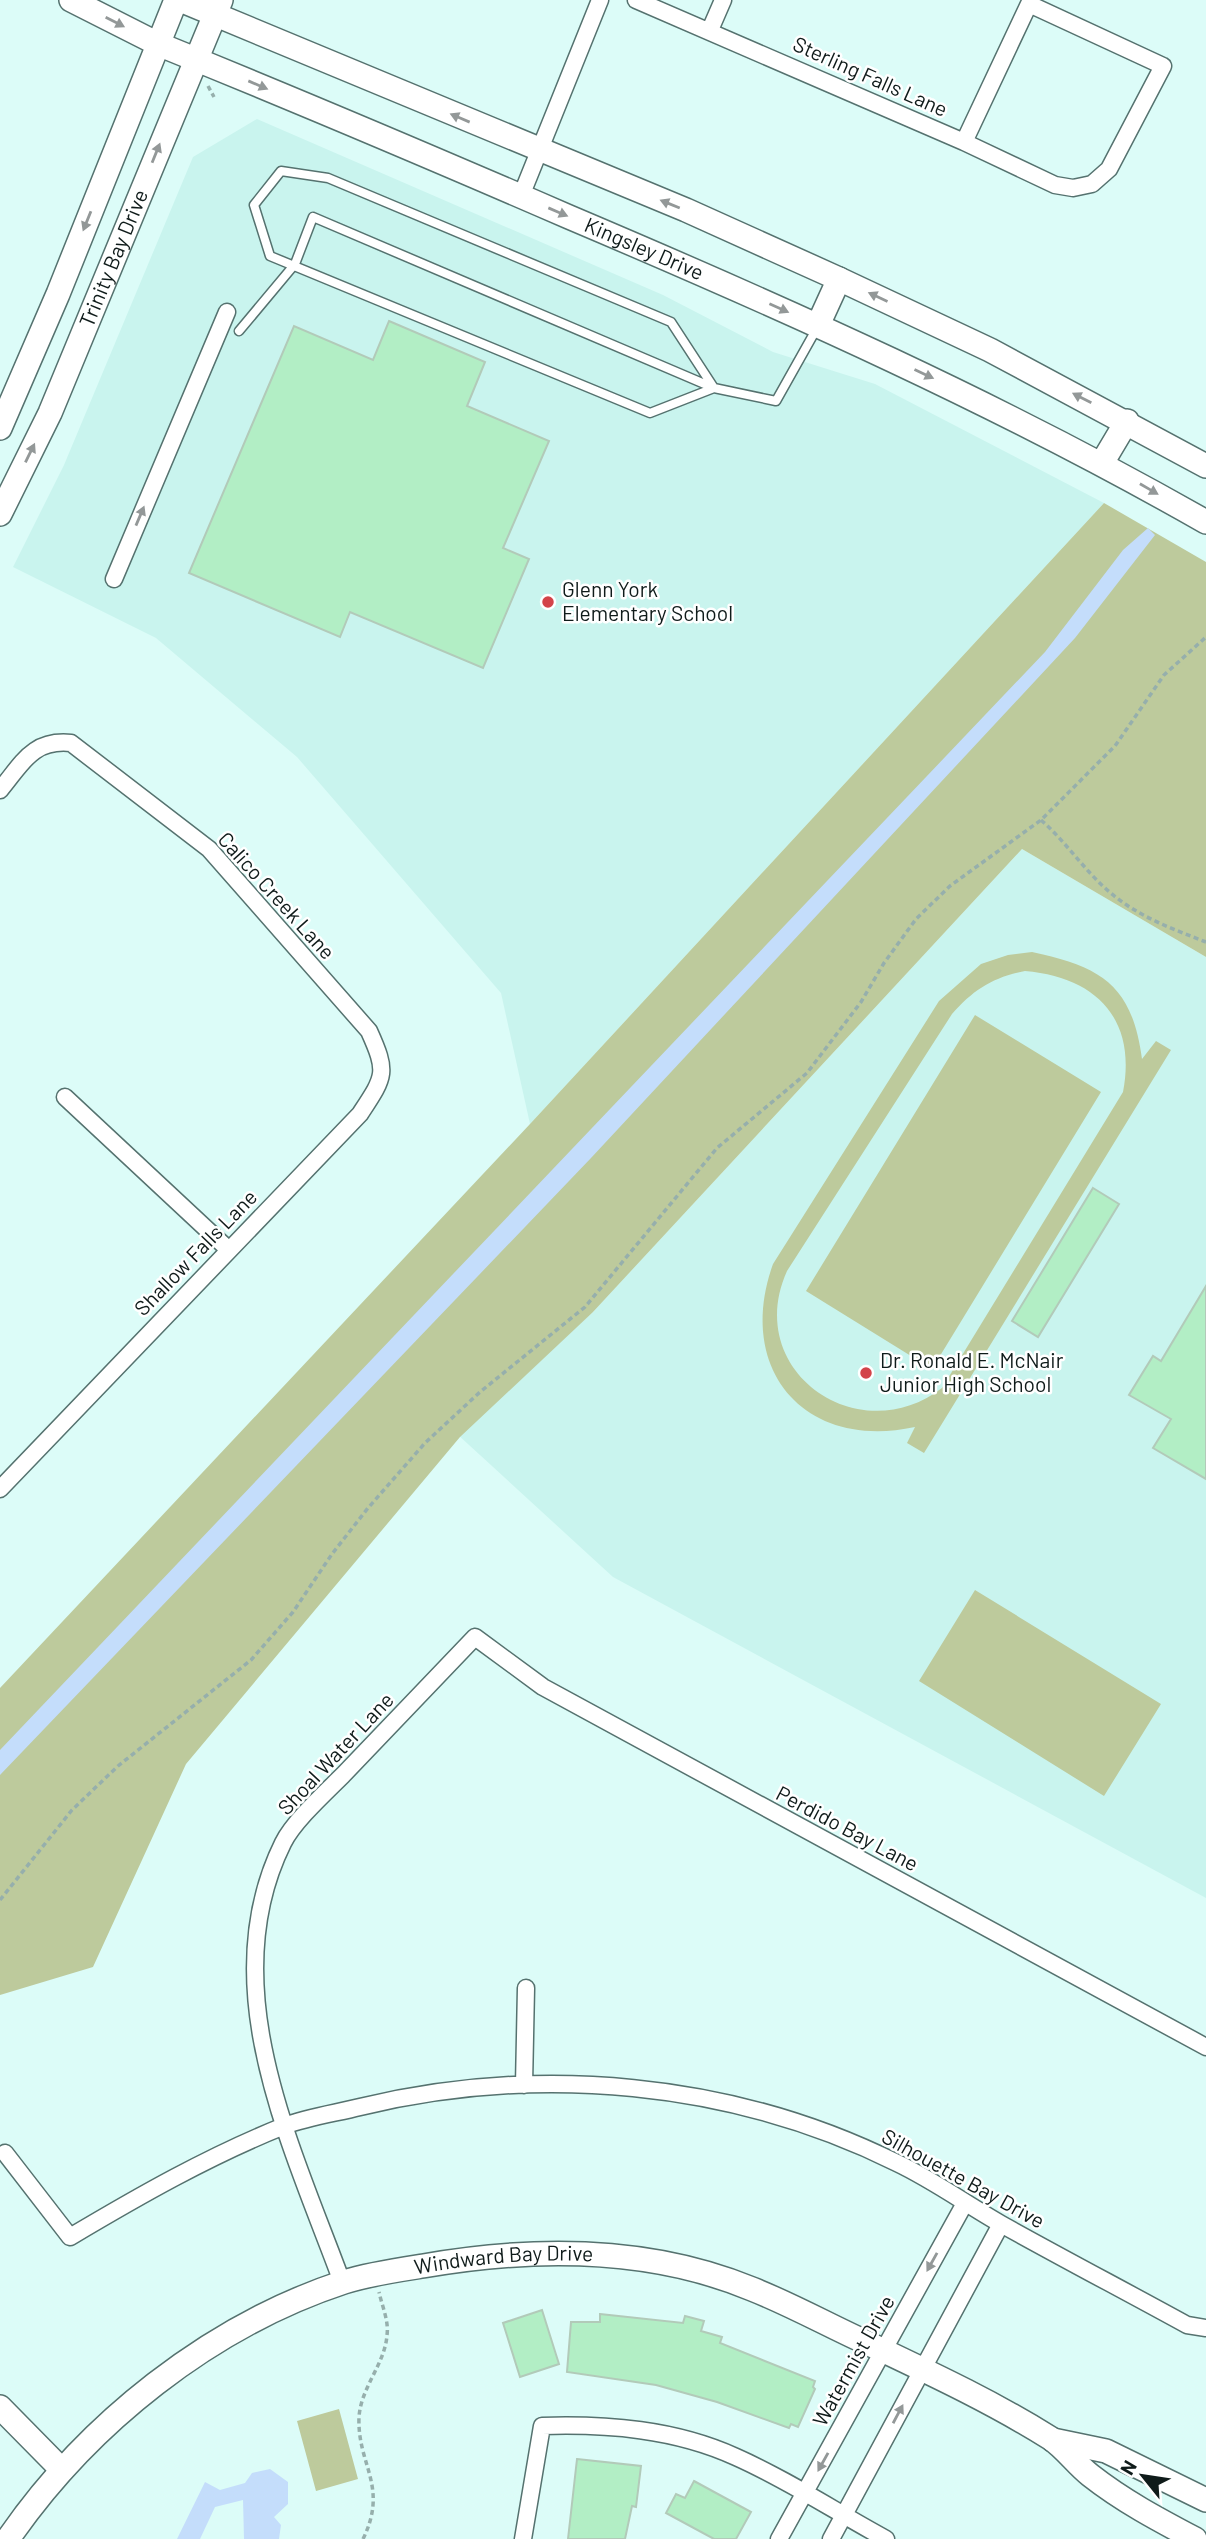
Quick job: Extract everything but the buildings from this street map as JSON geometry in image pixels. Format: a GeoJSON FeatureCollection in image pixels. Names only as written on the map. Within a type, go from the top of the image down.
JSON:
{"type":"FeatureCollection","features":[{"type":"Feature","properties":{"kind":"street","name":"Kingsley Drive"},"geometry":{"type":"LineString","coordinates":[[71,0],[158,44],[521,196],[818,325],[972,397],[1102,463],[1206,522]]}},
{"type":"Feature","properties":{"kind":"street","name":"Trinity Bay Drive"},"geometry":{"type":"LineString","coordinates":[[0,428],[178,0]]}},
{"type":"Feature","properties":{"kind":"street"},"geometry":{"type":"LineString","coordinates":[[178,0],[218,8],[538,151],[686,210],[839,279],[990,350],[1127,421],[1206,466]]}},
{"type":"Feature","properties":{"kind":"street"},"geometry":{"type":"LineString","coordinates":[[521,196],[600,0]]}},
{"type":"Feature","properties":{"kind":"street","name":"Sterling Falls Lane"},"geometry":{"type":"LineString","coordinates":[[636,0],[964,142],[1055,185],[1086,187],[1099,180],[1109,169],[1163,66],[1029,4],[964,142]]}},
{"type":"Feature","properties":{"kind":"street"},"geometry":{"type":"LineString","coordinates":[[710,30],[723,0]]}},
{"type":"Feature","properties":{"kind":"street","name":"Trinity Bay Drive"},"geometry":{"type":"LineString","coordinates":[[0,514],[50,413],[218,8]]}},
{"type":"Feature","properties":{"kind":"street"},"geometry":{"type":"LineString","coordinates":[[818,325],[839,279]]}},
{"type":"Feature","properties":{"kind":"street"},"geometry":{"type":"LineString","coordinates":[[114,579],[227,312]]}},
{"type":"Feature","properties":{"kind":"street"},"geometry":{"type":"LineString","coordinates":[[1102,463],[1127,421]]}},
{"type":"Feature","properties":{"kind":"street","name":"Calico Creek Lane"},"geometry":{"type":"LineString","coordinates":[[0,790],[37,747],[54,741],[71,743],[209,849],[369,1031]]}},
{"type":"Feature","properties":{"kind":"street","name":"Shallow Falls Lane"},"geometry":{"type":"LineString","coordinates":[[0,1489],[360,1114],[377,1087],[383,1062],[369,1031]]}},
{"type":"Feature","properties":{"kind":"street"},"geometry":{"type":"LineString","coordinates":[[65,1097],[229,1250]]}},
{"type":"Feature","properties":{"kind":"street","name":"Perdido Bay Lane"},"geometry":{"type":"LineString","coordinates":[[475,1637],[543,1687],[1206,2047]]}},
{"type":"Feature","properties":{"kind":"street","name":"Shoal Water Lane"},"geometry":{"type":"LineString","coordinates":[[342,2283],[260,2038],[254,1985],[259,1912],[284,1842],[326,1793],[475,1637]]}},
{"type":"Feature","properties":{"kind":"street"},"geometry":{"type":"LineString","coordinates":[[524,2085],[526,1988]]}},
{"type":"Feature","properties":{"kind":"street","name":"Silhouette Bay Drive"},"geometry":{"type":"LineString","coordinates":[[5,2153],[69,2237],[166,2180],[287,2125],[446,2090],[587,2083],[660,2090],[738,2107],[821,2130],[884,2157],[1187,2325],[1206,2328]]}},
{"type":"Feature","properties":{"kind":"street","name":"Watermist Drive"},"geometry":{"type":"LineString","coordinates":[[779,2539],[965,2203]]}},
{"type":"Feature","properties":{"kind":"street"},"geometry":{"type":"LineString","coordinates":[[831,2539],[1001,2224]]}},
{"type":"Feature","properties":{"kind":"street","name":"Windward Bay Drive"},"geometry":{"type":"LineString","coordinates":[[8,2539],[62,2470],[111,2420],[206,2350],[293,2303],[342,2283],[374,2274],[488,2255],[574,2253],[623,2257],[693,2270],[750,2288],[923,2369],[1053,2440],[1089,2474],[1137,2508],[1195,2539]]}},
{"type":"Feature","properties":{"kind":"street"},"geometry":{"type":"LineString","coordinates":[[0,2407],[62,2470]]}},
{"type":"Feature","properties":{"kind":"street"},"geometry":{"type":"LineString","coordinates":[[523,2539],[542,2426],[588,2425],[646,2430],[734,2456],[886,2539]]}},
{"type":"Feature","properties":{"kind":"street","name":"Windward Bay Drive"},"geometry":{"type":"LineString","coordinates":[[1053,2440],[1106,2451],[1206,2500]]}},
{"type":"Feature","properties":{"kind":"lane"},"geometry":{"type":"LineString","coordinates":[[281,172],[328,178],[671,322],[714,388],[650,414],[295,264],[270,256],[254,205],[281,172]]}},
{"type":"Feature","properties":{"kind":"lane"},"geometry":{"type":"LineString","coordinates":[[239,331],[295,264],[313,217],[714,388],[776,401],[818,325]]}},
{"type":"Feature","properties":{"kind":"path"},"geometry":{"type":"LineString","coordinates":[[0,1900],[72,1810],[118,1766],[251,1660],[293,1612],[332,1554],[368,1508],[425,1443],[480,1392],[585,1307],[717,1148],[807,1073],[862,1002],[884,963],[916,919],[950,886],[1041,820],[1115,746],[1164,675],[1206,637]]}},
{"type":"Feature","properties":{"kind":"path"},"geometry":{"type":"LineString","coordinates":[[1041,820],[1064,840],[1105,889],[1129,907],[1154,922],[1206,942]]}},
{"type":"Feature","properties":{"kind":"path"},"geometry":{"type":"LineString","coordinates":[[363,2539],[374,2506],[374,2488],[360,2436],[359,2416],[363,2397],[388,2334],[374,2274]]}},
{"type":"Feature","properties":{"kind":"shaded area","name":"Glenn York Elementary School"},"geometry":{"type":"Polygon","coordinates":[[[257,119],[663,295],[773,352],[875,384],[1104,503],[530,1124],[501,993],[297,757],[156,638],[13,567],[64,465],[193,157],[257,119]]]}},
{"type":"Feature","properties":{"kind":"shaded area"},"geometry":{"type":"Polygon","coordinates":[[[1104,503],[1206,562],[1206,957],[1022,849],[593,1312],[460,1437],[186,1764],[93,1967],[0,1995],[0,1688],[530,1124],[1104,503]]]}},
{"type":"Feature","properties":{"kind":"shaded area","name":"Dr. Ronald E. McNair Junior High School"},"geometry":{"type":"Polygon","coordinates":[[[1022,849],[1206,957],[1206,1898],[613,1577],[457,1434],[593,1312],[1022,849]]]}},
{"type":"Feature","properties":{"kind":"shaded area"},"geometry":{"type":"Polygon","coordinates":[[[1032,952],[1095,973],[1110,983],[1130,1013],[1142,1059],[1156,1041],[1171,1050],[924,1453],[907,1443],[915,1427],[876,1431],[841,1427],[812,1414],[789,1394],[772,1368],[764,1338],[764,1302],[773,1264],[939,1001],[981,964],[1008,955],[1032,952]],[[1025,971],[1003,977],[976,991],[952,1014],[787,1271],[777,1307],[781,1340],[794,1369],[816,1391],[845,1405],[876,1411],[910,1405],[942,1388],[1123,1092],[1126,1066],[1124,1043],[1117,1023],[1106,1006],[1091,993],[1072,982],[1025,971]]]}},
{"type":"Feature","properties":{"kind":"shaded area"},"geometry":{"type":"Polygon","coordinates":[[[975,1015],[1101,1092],[932,1369],[806,1291],[975,1015]]]}},
{"type":"Feature","properties":{"kind":"shaded area"},"geometry":{"type":"Polygon","coordinates":[[[975,1590],[1161,1704],[1104,1796],[919,1681],[975,1590]]]}},
{"type":"Feature","properties":{"kind":"shaded area"},"geometry":{"type":"Polygon","coordinates":[[[339,2409],[358,2479],[316,2491],[297,2421],[339,2409]]]}},
{"type":"Feature","properties":{"kind":"water"},"geometry":{"type":"Polygon","coordinates":[[[1148,528],[1155,535],[1075,638],[591,1158],[0,1775],[0,1750],[1045,652],[1123,550],[1148,528]]]}},
{"type":"Feature","properties":{"kind":"water"},"geometry":{"type":"Polygon","coordinates":[[[270,2469],[288,2482],[288,2504],[274,2517],[281,2525],[279,2539],[244,2539],[243,2500],[215,2507],[200,2539],[177,2539],[205,2482],[220,2490],[245,2483],[252,2473],[270,2469]]]}},
{"type":"Feature","properties":{"kind":"place","name":"Glenn York Elementary School"},"geometry":{"type":"Point","coordinates":[548,602]}},
{"type":"Feature","properties":{"kind":"place","name":"Dr. Ronald E. McNair Junior High School"},"geometry":{"type":"Point","coordinates":[866,1373]}}]}
